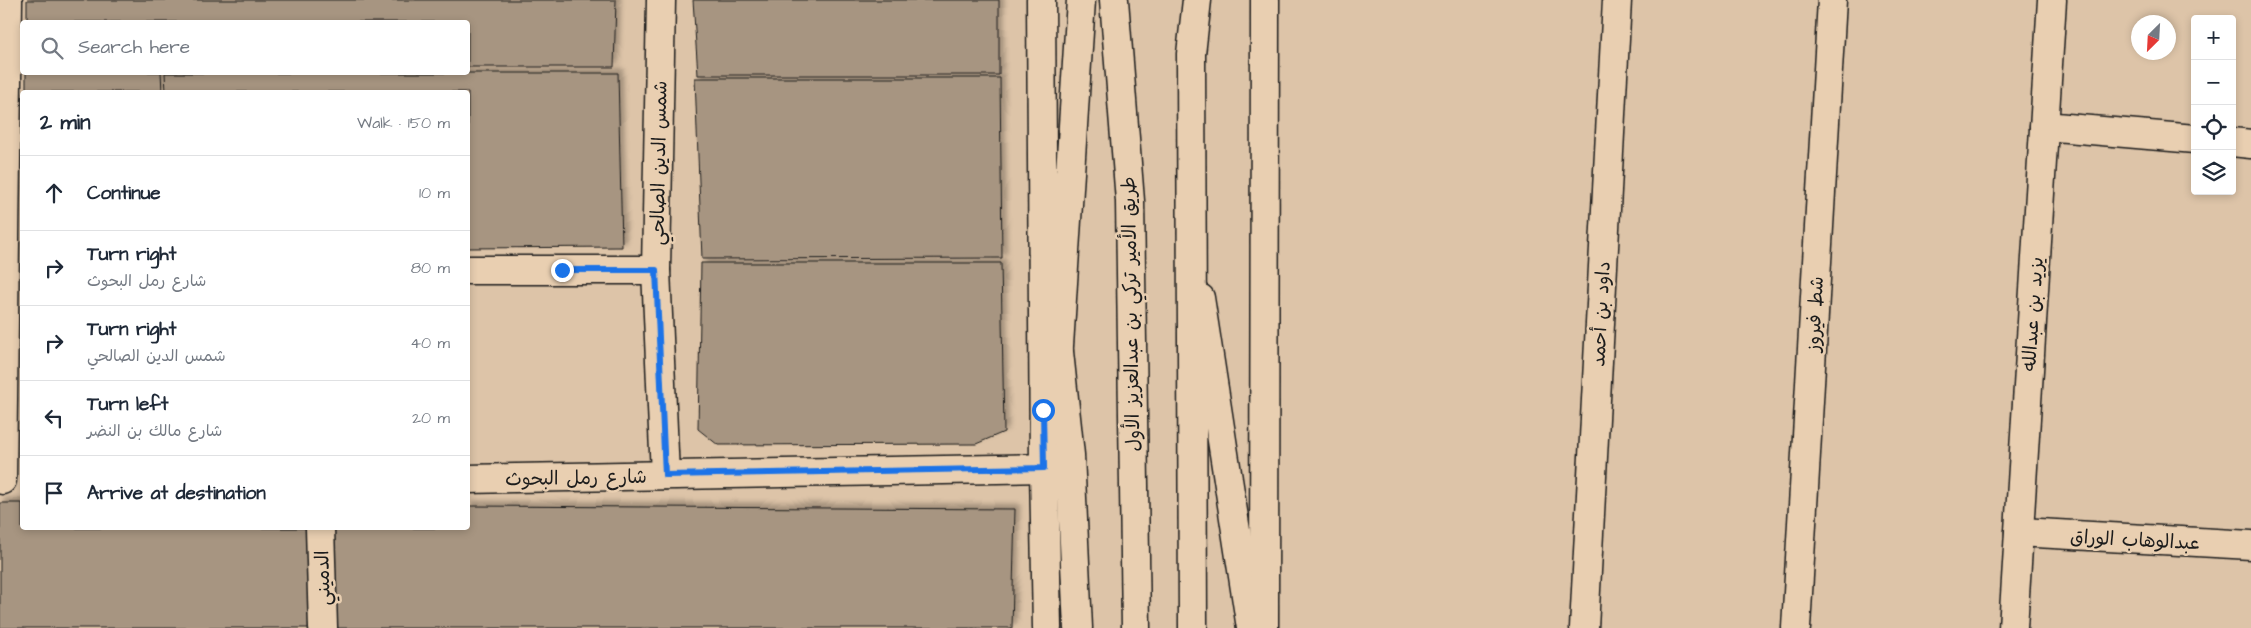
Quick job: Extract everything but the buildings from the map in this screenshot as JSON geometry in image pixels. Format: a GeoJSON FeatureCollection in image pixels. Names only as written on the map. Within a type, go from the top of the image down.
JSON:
{"type":"FeatureCollection","features":[{"type":"Feature","properties":{"kind":"street"},"geometry":{"type":"LineString","coordinates":[[8,0],[14,270],[8,480]]}},
{"type":"Feature","properties":{"kind":"street","name":"شمس الدين الصالحي"},"geometry":{"type":"LineString","coordinates":[[661,0],[656,270],[665,475]]}},
{"type":"Feature","properties":{"kind":"street"},"geometry":{"type":"LineString","coordinates":[[1041,0],[1047,628]]}},
{"type":"Feature","properties":{"kind":"street"},"geometry":{"type":"LineString","coordinates":[[1044,468],[1055,405],[1081,0]]}},
{"type":"Feature","properties":{"kind":"street","name":"طريق الأمير تركي بن عبدالعزيز الأول"},"geometry":{"type":"LineString","coordinates":[[1114,0],[1130,201],[1136,628]]}},
{"type":"Feature","properties":{"kind":"street"},"geometry":{"type":"LineString","coordinates":[[1193,628],[1191,54],[1197,0]]}},
{"type":"Feature","properties":{"kind":"street"},"geometry":{"type":"LineString","coordinates":[[1264,628],[1265,0]]}},
{"type":"Feature","properties":{"kind":"street","name":"داود بن أحمد"},"geometry":{"type":"LineString","coordinates":[[1584,628],[1617,0]]}},
{"type":"Feature","properties":{"kind":"street","name":"شط فيروز"},"geometry":{"type":"LineString","coordinates":[[1796,628],[1832,0]]}},
{"type":"Feature","properties":{"kind":"street","name":"يزيد بن عبدالله"},"geometry":{"type":"LineString","coordinates":[[2013,628],[2052,0]]}},
{"type":"Feature","properties":{"kind":"street"},"geometry":{"type":"LineString","coordinates":[[2044,126],[2191,139]]}},
{"type":"Feature","properties":{"kind":"street"},"geometry":{"type":"LineString","coordinates":[[2236,142],[2251,144]]}},
{"type":"Feature","properties":{"kind":"street"},"geometry":{"type":"LineString","coordinates":[[1191,241],[1251,628]]}},
{"type":"Feature","properties":{"kind":"street"},"geometry":{"type":"LineString","coordinates":[[470,270],[656,270]]}},
{"type":"Feature","properties":{"kind":"street"},"geometry":{"type":"LineString","coordinates":[[1059,352],[1070,455],[1078,628]]}},
{"type":"Feature","properties":{"kind":"street","name":"شارع رمل البحوث"},"geometry":{"type":"LineString","coordinates":[[470,479],[1044,468]]}},
{"type":"Feature","properties":{"kind":"street","name":"الدميني"},"geometry":{"type":"LineString","coordinates":[[320,530],[324,628]]}},
{"type":"Feature","properties":{"kind":"street","name":"عبدالوهاب الوراق"},"geometry":{"type":"LineString","coordinates":[[2019,532],[2251,545]]}},
{"type":"Feature","properties":{"kind":"route"},"geometry":{"type":"LineString","coordinates":[[562,270],[656,270],[665,475],[1044,468],[1043,410]]}}]}
